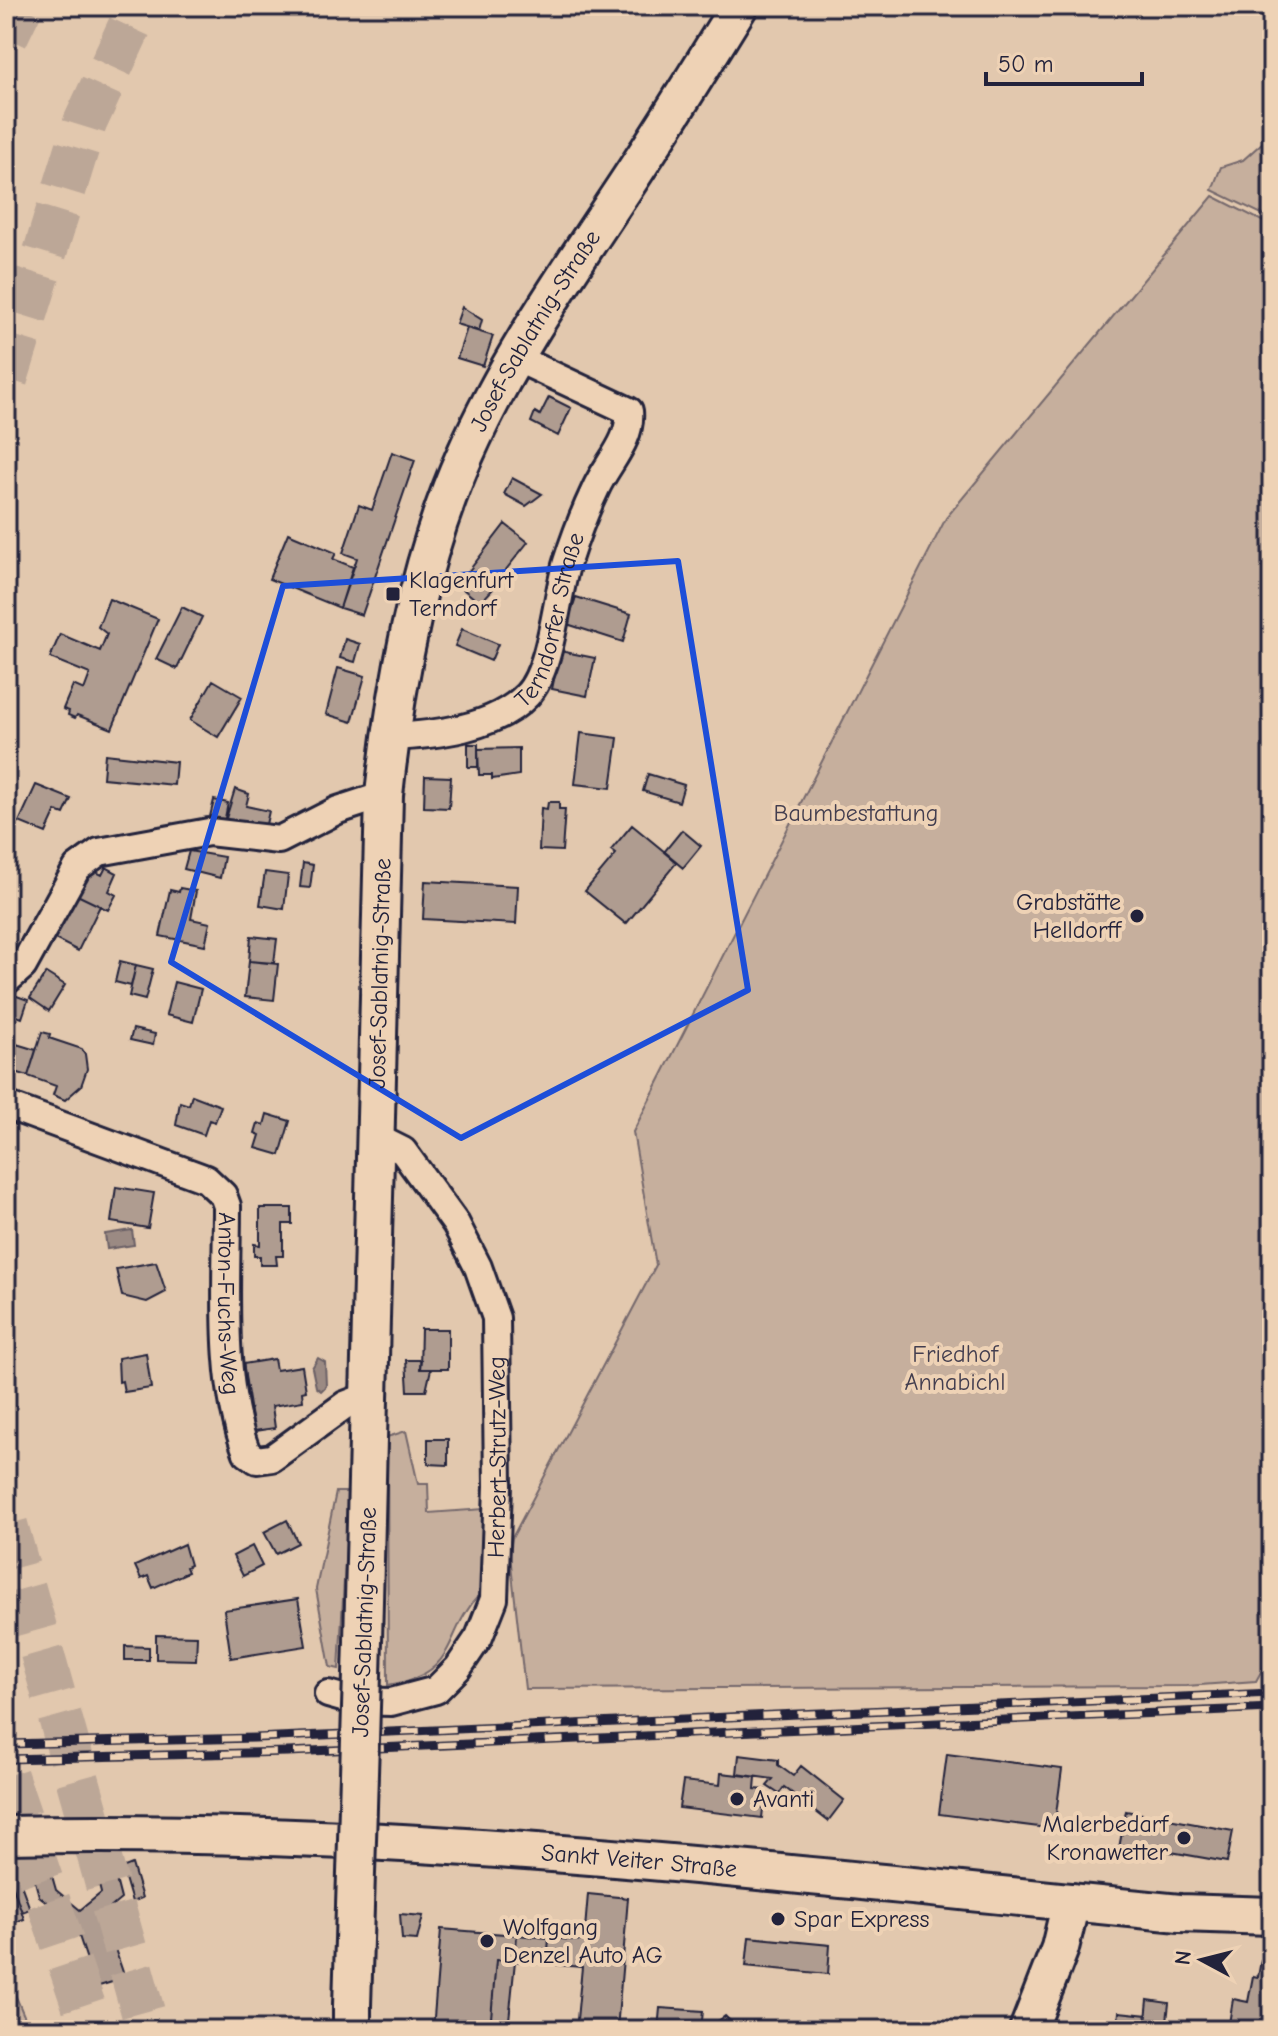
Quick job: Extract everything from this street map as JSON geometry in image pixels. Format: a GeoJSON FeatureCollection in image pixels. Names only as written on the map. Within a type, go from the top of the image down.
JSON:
{"type":"FeatureCollection","features":[{"type":"Feature","properties":{"kind":"main road","name":"Josef-Sablatnig-Straße"},"geometry":{"type":"LineString","coordinates":[[352,2018],[371,1395],[384,795],[390,737],[432,546],[463,457],[514,357],[662,132],[739,6]]}},
{"type":"Feature","properties":{"kind":"main road","name":"Sankt Veiter Straße"},"geometry":{"type":"LineString","coordinates":[[6,1835],[325,1839],[523,1850],[1180,1913],[1272,1916]]}},
{"type":"Feature","properties":{"kind":"main road"},"geometry":{"type":"LineString","coordinates":[[1028,2030],[1060,1948],[1071,1902]]}},
{"type":"Feature","properties":{"kind":"street","name":"Terndorfer Straße"},"geometry":{"type":"LineString","coordinates":[[390,737],[449,730],[493,719],[530,693],[542,668],[567,563],[596,487],[630,424],[629,411],[514,357]]}},
{"type":"Feature","properties":{"kind":"street"},"geometry":{"type":"LineString","coordinates":[[6,981],[23,966],[77,868],[99,852],[209,832],[279,840],[338,810],[384,795]]}},
{"type":"Feature","properties":{"kind":"street","name":"Anton-Fuchs-Weg"},"geometry":{"type":"LineString","coordinates":[[6,1105],[206,1179],[223,1195],[231,1372],[241,1438],[247,1453],[257,1460],[272,1458],[345,1405],[371,1395]]}},
{"type":"Feature","properties":{"kind":"street","name":"Herbert-Strutz-Weg"},"geometry":{"type":"LineString","coordinates":[[328,1694],[353,1701],[391,1702],[423,1696],[436,1690],[458,1668],[479,1637],[494,1599],[498,1486],[496,1318],[478,1267],[456,1224],[403,1151],[377,1138]]}},
{"type":"Feature","properties":{"kind":"highlighted area"},"geometry":{"type":"Polygon","coordinates":[[[678,561],[748,990],[461,1138],[171,962],[283,586],[678,561]]]}},
{"type":"Feature","properties":{"kind":"green space"},"geometry":{"type":"Polygon","coordinates":[[[1272,134],[1272,219],[1212,190],[1221,167],[1243,160],[1272,134]]]}},
{"type":"Feature","properties":{"kind":"green space","name":"Friedhof Annabichl"},"geometry":{"type":"Polygon","coordinates":[[[1213,196],[1272,226],[1272,1652],[1256,1681],[1186,1686],[525,1689],[510,1555],[512,1538],[656,1265],[633,1132],[946,518],[1213,196]]]}},
{"type":"Feature","properties":{"kind":"green space"},"geometry":{"type":"Polygon","coordinates":[[[406,1431],[418,1484],[428,1484],[429,1513],[484,1509],[481,1593],[439,1661],[412,1679],[388,1685],[387,1437],[406,1431]]]}},
{"type":"Feature","properties":{"kind":"green space"},"geometry":{"type":"Polygon","coordinates":[[[336,1492],[349,1492],[339,1669],[330,1667],[316,1589],[336,1492]]]}},
{"type":"Feature","properties":{"kind":"green space"},"geometry":{"type":"Polygon","coordinates":[[[6,1973],[30,2030],[6,2030],[6,1973]]]}},
{"type":"Feature","properties":{"kind":"shaded area"},"geometry":{"type":"Polygon","coordinates":[[[132,1230],[134,1245],[107,1249],[105,1234],[132,1230]]]}},
{"type":"Feature","properties":{"kind":"shaded area"},"geometry":{"type":"Polygon","coordinates":[[[318,1358],[325,1362],[326,1386],[321,1391],[316,1387],[312,1368],[318,1358]]]}},
{"type":"Feature","properties":{"kind":"building"},"geometry":{"type":"Polygon","coordinates":[[[462,307],[482,320],[479,331],[456,324],[462,307]]]}},
{"type":"Feature","properties":{"kind":"building"},"geometry":{"type":"Polygon","coordinates":[[[467,328],[493,336],[483,366],[457,358],[467,328]]]}},
{"type":"Feature","properties":{"kind":"building"},"geometry":{"type":"Polygon","coordinates":[[[549,397],[571,408],[558,436],[531,422],[535,412],[540,415],[549,397]]]}},
{"type":"Feature","properties":{"kind":"building"},"geometry":{"type":"Polygon","coordinates":[[[392,452],[415,460],[362,615],[340,608],[357,558],[343,553],[359,505],[372,510],[392,452]]]}},
{"type":"Feature","properties":{"kind":"building"},"geometry":{"type":"Polygon","coordinates":[[[512,478],[542,494],[526,506],[504,494],[512,478]]]}},
{"type":"Feature","properties":{"kind":"building"},"geometry":{"type":"Polygon","coordinates":[[[505,524],[528,542],[505,571],[508,573],[480,603],[458,585],[505,524]]]}},
{"type":"Feature","properties":{"kind":"building"},"geometry":{"type":"Polygon","coordinates":[[[288,533],[336,553],[333,559],[353,567],[340,608],[269,579],[288,533]]]}},
{"type":"Feature","properties":{"kind":"building"},"geometry":{"type":"Polygon","coordinates":[[[576,597],[631,614],[623,642],[567,624],[576,597]]]}},
{"type":"Feature","properties":{"kind":"building"},"geometry":{"type":"Polygon","coordinates":[[[109,599],[158,619],[112,729],[77,715],[75,718],[68,715],[69,711],[63,709],[73,685],[84,690],[90,674],[50,658],[60,634],[100,651],[107,634],[98,627],[109,599]]]}},
{"type":"Feature","properties":{"kind":"building"},"geometry":{"type":"Polygon","coordinates":[[[182,607],[202,617],[177,669],[156,659],[182,607]]]}},
{"type":"Feature","properties":{"kind":"building"},"geometry":{"type":"Polygon","coordinates":[[[462,629],[498,644],[491,661],[455,646],[462,629]]]}},
{"type":"Feature","properties":{"kind":"building"},"geometry":{"type":"Polygon","coordinates":[[[345,639],[360,644],[355,662],[340,658],[345,639]]]}},
{"type":"Feature","properties":{"kind":"building"},"geometry":{"type":"Polygon","coordinates":[[[560,651],[595,658],[587,696],[552,689],[560,651]]]}},
{"type":"Feature","properties":{"kind":"building"},"geometry":{"type":"Polygon","coordinates":[[[338,668],[365,676],[352,722],[326,714],[338,668]]]}},
{"type":"Feature","properties":{"kind":"building"},"geometry":{"type":"Polygon","coordinates":[[[213,680],[242,697],[218,737],[190,720],[213,680]]]}},
{"type":"Feature","properties":{"kind":"building"},"geometry":{"type":"Polygon","coordinates":[[[581,733],[618,738],[611,788],[575,784],[581,733]]]}},
{"type":"Feature","properties":{"kind":"building"},"geometry":{"type":"Polygon","coordinates":[[[468,744],[478,744],[478,767],[468,767],[468,744]]]}},
{"type":"Feature","properties":{"kind":"building"},"geometry":{"type":"Polygon","coordinates":[[[519,748],[519,775],[492,779],[492,775],[479,775],[478,749],[519,748]]]}},
{"type":"Feature","properties":{"kind":"building"},"geometry":{"type":"Polygon","coordinates":[[[105,754],[176,762],[174,785],[103,778],[105,754]]]}},
{"type":"Feature","properties":{"kind":"building"},"geometry":{"type":"Polygon","coordinates":[[[648,774],[684,785],[679,802],[643,791],[648,774]]]}},
{"type":"Feature","properties":{"kind":"building"},"geometry":{"type":"Polygon","coordinates":[[[425,776],[451,777],[449,808],[424,807],[425,776]]]}},
{"type":"Feature","properties":{"kind":"building"},"geometry":{"type":"Polygon","coordinates":[[[36,785],[71,799],[64,814],[56,811],[46,833],[19,822],[36,785]]]}},
{"type":"Feature","properties":{"kind":"building"},"geometry":{"type":"Polygon","coordinates":[[[235,789],[249,794],[246,806],[269,811],[264,833],[224,825],[235,789]]]}},
{"type":"Feature","properties":{"kind":"building"},"geometry":{"type":"Polygon","coordinates":[[[214,800],[228,803],[223,828],[208,825],[214,800]]]}},
{"type":"Feature","properties":{"kind":"building"},"geometry":{"type":"Polygon","coordinates":[[[548,802],[559,802],[559,809],[565,809],[562,851],[539,850],[541,808],[547,809],[548,802]]]}},
{"type":"Feature","properties":{"kind":"building"},"geometry":{"type":"Polygon","coordinates":[[[632,825],[677,862],[626,924],[585,891],[616,854],[611,850],[632,825]]]}},
{"type":"Feature","properties":{"kind":"building"},"geometry":{"type":"Polygon","coordinates":[[[682,830],[701,846],[683,868],[664,852],[682,830]]]}},
{"type":"Feature","properties":{"kind":"building"},"geometry":{"type":"Polygon","coordinates":[[[189,851],[224,857],[220,878],[184,869],[189,851]]]}},
{"type":"Feature","properties":{"kind":"building"},"geometry":{"type":"Polygon","coordinates":[[[303,863],[313,865],[310,888],[300,887],[303,863]]]}},
{"type":"Feature","properties":{"kind":"building"},"geometry":{"type":"Polygon","coordinates":[[[86,867],[102,875],[106,867],[117,873],[109,891],[116,895],[108,910],[73,893],[86,867]]]}},
{"type":"Feature","properties":{"kind":"building"},"geometry":{"type":"Polygon","coordinates":[[[265,872],[288,875],[284,909],[260,905],[265,872]]]}},
{"type":"Feature","properties":{"kind":"building"},"geometry":{"type":"Polygon","coordinates":[[[425,881],[518,886],[516,924],[423,919],[425,881]]]}},
{"type":"Feature","properties":{"kind":"building"},"geometry":{"type":"Polygon","coordinates":[[[180,888],[196,891],[191,919],[210,923],[205,945],[160,936],[170,890],[179,892],[180,888]]]}},
{"type":"Feature","properties":{"kind":"building"},"geometry":{"type":"Polygon","coordinates":[[[73,893],[100,906],[78,951],[51,937],[73,893]]]}},
{"type":"Feature","properties":{"kind":"building"},"geometry":{"type":"Polygon","coordinates":[[[251,936],[277,939],[274,963],[249,961],[251,936]]]}},
{"type":"Feature","properties":{"kind":"building"},"geometry":{"type":"Polygon","coordinates":[[[120,961],[136,965],[131,986],[115,982],[120,961]]]}},
{"type":"Feature","properties":{"kind":"building"},"geometry":{"type":"Polygon","coordinates":[[[249,961],[278,964],[274,1000],[245,997],[249,961]]]}},
{"type":"Feature","properties":{"kind":"building"},"geometry":{"type":"Polygon","coordinates":[[[136,965],[153,969],[145,1000],[129,996],[136,965]]]}},
{"type":"Feature","properties":{"kind":"building"},"geometry":{"type":"Polygon","coordinates":[[[46,973],[65,985],[49,1011],[30,998],[46,973]]]}},
{"type":"Feature","properties":{"kind":"building"},"geometry":{"type":"Polygon","coordinates":[[[174,982],[201,989],[193,1022],[166,1015],[174,982]]]}},
{"type":"Feature","properties":{"kind":"building"},"geometry":{"type":"Polygon","coordinates":[[[14,995],[28,1000],[22,1018],[6,1012],[6,999],[14,995]]]}},
{"type":"Feature","properties":{"kind":"building"},"geometry":{"type":"Polygon","coordinates":[[[133,1029],[155,1034],[153,1045],[130,1040],[133,1029]]]}},
{"type":"Feature","properties":{"kind":"building"},"geometry":{"type":"Polygon","coordinates":[[[42,1032],[50,1034],[49,1038],[82,1049],[85,1054],[87,1069],[81,1086],[65,1100],[53,1095],[56,1086],[28,1076],[42,1032]]]}},
{"type":"Feature","properties":{"kind":"building"},"geometry":{"type":"Polygon","coordinates":[[[13,1043],[36,1050],[28,1076],[6,1069],[13,1043]]]}},
{"type":"Feature","properties":{"kind":"building"},"geometry":{"type":"Polygon","coordinates":[[[192,1095],[221,1106],[215,1122],[209,1120],[204,1135],[176,1125],[180,1102],[189,1105],[192,1095]]]}},
{"type":"Feature","properties":{"kind":"building"},"geometry":{"type":"Polygon","coordinates":[[[267,1114],[290,1121],[280,1155],[256,1148],[260,1135],[255,1133],[258,1123],[264,1125],[267,1114]]]}},
{"type":"Feature","properties":{"kind":"building"},"geometry":{"type":"Polygon","coordinates":[[[116,1187],[154,1193],[148,1228],[111,1222],[116,1187]]]}},
{"type":"Feature","properties":{"kind":"building"},"geometry":{"type":"Polygon","coordinates":[[[260,1208],[292,1208],[292,1224],[283,1224],[283,1256],[276,1256],[277,1265],[260,1265],[260,1256],[254,1256],[254,1244],[260,1245],[260,1208]]]}},
{"type":"Feature","properties":{"kind":"building"},"geometry":{"type":"Polygon","coordinates":[[[156,1262],[166,1292],[147,1302],[122,1296],[116,1269],[156,1262]]]}},
{"type":"Feature","properties":{"kind":"building"},"geometry":{"type":"Polygon","coordinates":[[[421,1329],[448,1329],[448,1369],[420,1369],[421,1329]]]}},
{"type":"Feature","properties":{"kind":"building"},"geometry":{"type":"Polygon","coordinates":[[[146,1353],[151,1388],[124,1392],[122,1381],[119,1382],[118,1358],[146,1353]]]}},
{"type":"Feature","properties":{"kind":"building"},"geometry":{"type":"Polygon","coordinates":[[[274,1359],[276,1370],[302,1366],[306,1391],[302,1392],[303,1401],[272,1406],[275,1428],[254,1431],[243,1364],[274,1359]]]}},
{"type":"Feature","properties":{"kind":"building"},"geometry":{"type":"Polygon","coordinates":[[[406,1360],[421,1360],[420,1369],[431,1369],[426,1391],[408,1391],[406,1360]]]}},
{"type":"Feature","properties":{"kind":"building"},"geometry":{"type":"Polygon","coordinates":[[[428,1439],[448,1439],[448,1465],[428,1464],[428,1439]]]}},
{"type":"Feature","properties":{"kind":"building"},"geometry":{"type":"Polygon","coordinates":[[[287,1520],[298,1543],[276,1554],[264,1532],[287,1520]]]}},
{"type":"Feature","properties":{"kind":"building"},"geometry":{"type":"Polygon","coordinates":[[[184,1544],[190,1565],[186,1567],[188,1572],[153,1588],[148,1576],[141,1579],[135,1566],[184,1544]]]}},
{"type":"Feature","properties":{"kind":"building"},"geometry":{"type":"Polygon","coordinates":[[[252,1546],[262,1566],[243,1576],[233,1556],[252,1546]]]}},
{"type":"Feature","properties":{"kind":"building"},"geometry":{"type":"Polygon","coordinates":[[[298,1599],[306,1646],[231,1658],[224,1610],[298,1599]]]}},
{"type":"Feature","properties":{"kind":"building"},"geometry":{"type":"Polygon","coordinates":[[[156,1635],[197,1636],[196,1660],[156,1659],[156,1635]]]}},
{"type":"Feature","properties":{"kind":"building"},"geometry":{"type":"Polygon","coordinates":[[[125,1646],[149,1647],[149,1660],[125,1660],[125,1646]]]}},
{"type":"Feature","properties":{"kind":"building"},"geometry":{"type":"Polygon","coordinates":[[[947,1754],[1062,1769],[1054,1829],[939,1814],[947,1754]]]}},
{"type":"Feature","properties":{"kind":"building"},"geometry":{"type":"Polygon","coordinates":[[[739,1755],[778,1760],[778,1765],[793,1776],[801,1766],[844,1800],[828,1821],[784,1787],[779,1794],[767,1786],[773,1779],[737,1774],[739,1755]]]}},
{"type":"Feature","properties":{"kind":"building"},"geometry":{"type":"Polygon","coordinates":[[[721,1773],[756,1777],[755,1789],[765,1790],[762,1818],[679,1808],[683,1781],[720,1785],[721,1773]]]}},
{"type":"Feature","properties":{"kind":"building"},"geometry":{"type":"Polygon","coordinates":[[[1126,1811],[1233,1831],[1227,1862],[1165,1851],[1164,1856],[1119,1848],[1126,1811]]]}},
{"type":"Feature","properties":{"kind":"building"},"geometry":{"type":"Polygon","coordinates":[[[132,1864],[142,1898],[132,1902],[122,1868],[132,1864]]]}},
{"type":"Feature","properties":{"kind":"building"},"geometry":{"type":"Polygon","coordinates":[[[15,1868],[30,1909],[22,1912],[7,1871],[15,1868]]]}},
{"type":"Feature","properties":{"kind":"building"},"geometry":{"type":"Polygon","coordinates":[[[113,1868],[121,1899],[103,1914],[125,1978],[96,1987],[75,1924],[39,1896],[33,1874],[50,1869],[56,1890],[80,1910],[101,1893],[96,1873],[113,1868]]]}},
{"type":"Feature","properties":{"kind":"building"},"geometry":{"type":"Polygon","coordinates":[[[12,1883],[24,1919],[6,1925],[6,1885],[12,1883]]]}},
{"type":"Feature","properties":{"kind":"building"},"geometry":{"type":"Polygon","coordinates":[[[588,1894],[628,1898],[617,2030],[576,2030],[582,1967],[547,1964],[549,1938],[584,1941],[588,1894]]]}},
{"type":"Feature","properties":{"kind":"building"},"geometry":{"type":"Polygon","coordinates":[[[400,1914],[423,1916],[417,1940],[402,1939],[400,1914]]]}},
{"type":"Feature","properties":{"kind":"building"},"geometry":{"type":"Polygon","coordinates":[[[441,1929],[517,1935],[515,1961],[496,1960],[490,2030],[433,2030],[441,1929]]]}},
{"type":"Feature","properties":{"kind":"building"},"geometry":{"type":"Polygon","coordinates":[[[517,1935],[549,1938],[547,1964],[515,1961],[517,1935]]]}},
{"type":"Feature","properties":{"kind":"building"},"geometry":{"type":"Polygon","coordinates":[[[749,1937],[830,1945],[828,1974],[746,1966],[749,1937]]]}},
{"type":"Feature","properties":{"kind":"building"},"geometry":{"type":"Polygon","coordinates":[[[496,1960],[515,1961],[508,2030],[490,2030],[496,1960]]]}},
{"type":"Feature","properties":{"kind":"building"},"geometry":{"type":"Polygon","coordinates":[[[1261,1960],[1272,1961],[1272,2030],[1228,2030],[1233,1999],[1248,2002],[1253,1976],[1258,1977],[1261,1960]]]}},
{"type":"Feature","properties":{"kind":"building"},"geometry":{"type":"Polygon","coordinates":[[[1148,2000],[1169,2003],[1166,2030],[1145,2030],[1148,2000]]]}},
{"type":"Feature","properties":{"kind":"building"},"geometry":{"type":"Polygon","coordinates":[[[660,2008],[703,2011],[701,2030],[658,2030],[660,2008]]]}},
{"type":"Feature","properties":{"kind":"building"},"geometry":{"type":"Polygon","coordinates":[[[1119,2012],[1147,2015],[1145,2030],[1117,2030],[1119,2012]]]}},
{"type":"Feature","properties":{"kind":"building"},"geometry":{"type":"Polygon","coordinates":[[[725,2016],[733,2024],[818,2030],[717,2030],[717,2022],[725,2016]]]}},
{"type":"Feature","properties":{"kind":"tunnel"},"geometry":{"type":"LineString","coordinates":[[6,37],[21,6]]}},
{"type":"Feature","properties":{"kind":"tunnel"},"geometry":{"type":"LineString","coordinates":[[6,379],[85,123],[139,6]]}},
{"type":"Feature","properties":{"kind":"tunnel"},"geometry":{"type":"LineString","coordinates":[[6,1525],[148,2030]]}},
{"type":"Feature","properties":{"kind":"tunnel"},"geometry":{"type":"LineString","coordinates":[[6,1776],[92,2030]]}},
{"type":"Feature","properties":{"kind":"railway"},"geometry":{"type":"LineString","coordinates":[[6,1744],[255,1738],[1272,1693]]}},
{"type":"Feature","properties":{"kind":"railway"},"geometry":{"type":"LineString","coordinates":[[6,1759],[288,1752],[1272,1708]]}},
{"type":"Feature","properties":{"kind":"place","name":"Klagenfurt Terndorf"},"geometry":{"type":"Point","coordinates":[393,594]}},
{"type":"Feature","properties":{"kind":"place","name":"Grabstätte Helldorff"},"geometry":{"type":"Point","coordinates":[1137,916]}},
{"type":"Feature","properties":{"kind":"place","name":"Avanti"},"geometry":{"type":"Point","coordinates":[737,1799]}},
{"type":"Feature","properties":{"kind":"place","name":"Malerbedarf Kronawetter"},"geometry":{"type":"Point","coordinates":[1184,1838]}},
{"type":"Feature","properties":{"kind":"place","name":"Spar Express"},"geometry":{"type":"Point","coordinates":[778,1919]}},
{"type":"Feature","properties":{"kind":"place","name":"Wolfgang Denzel Auto AG"},"geometry":{"type":"Point","coordinates":[487,1941]}},
{"type":"Feature","properties":{"kind":"park label","name":"Baumbestattung"},"geometry":{"type":"Point","coordinates":[856,813]}}]}
